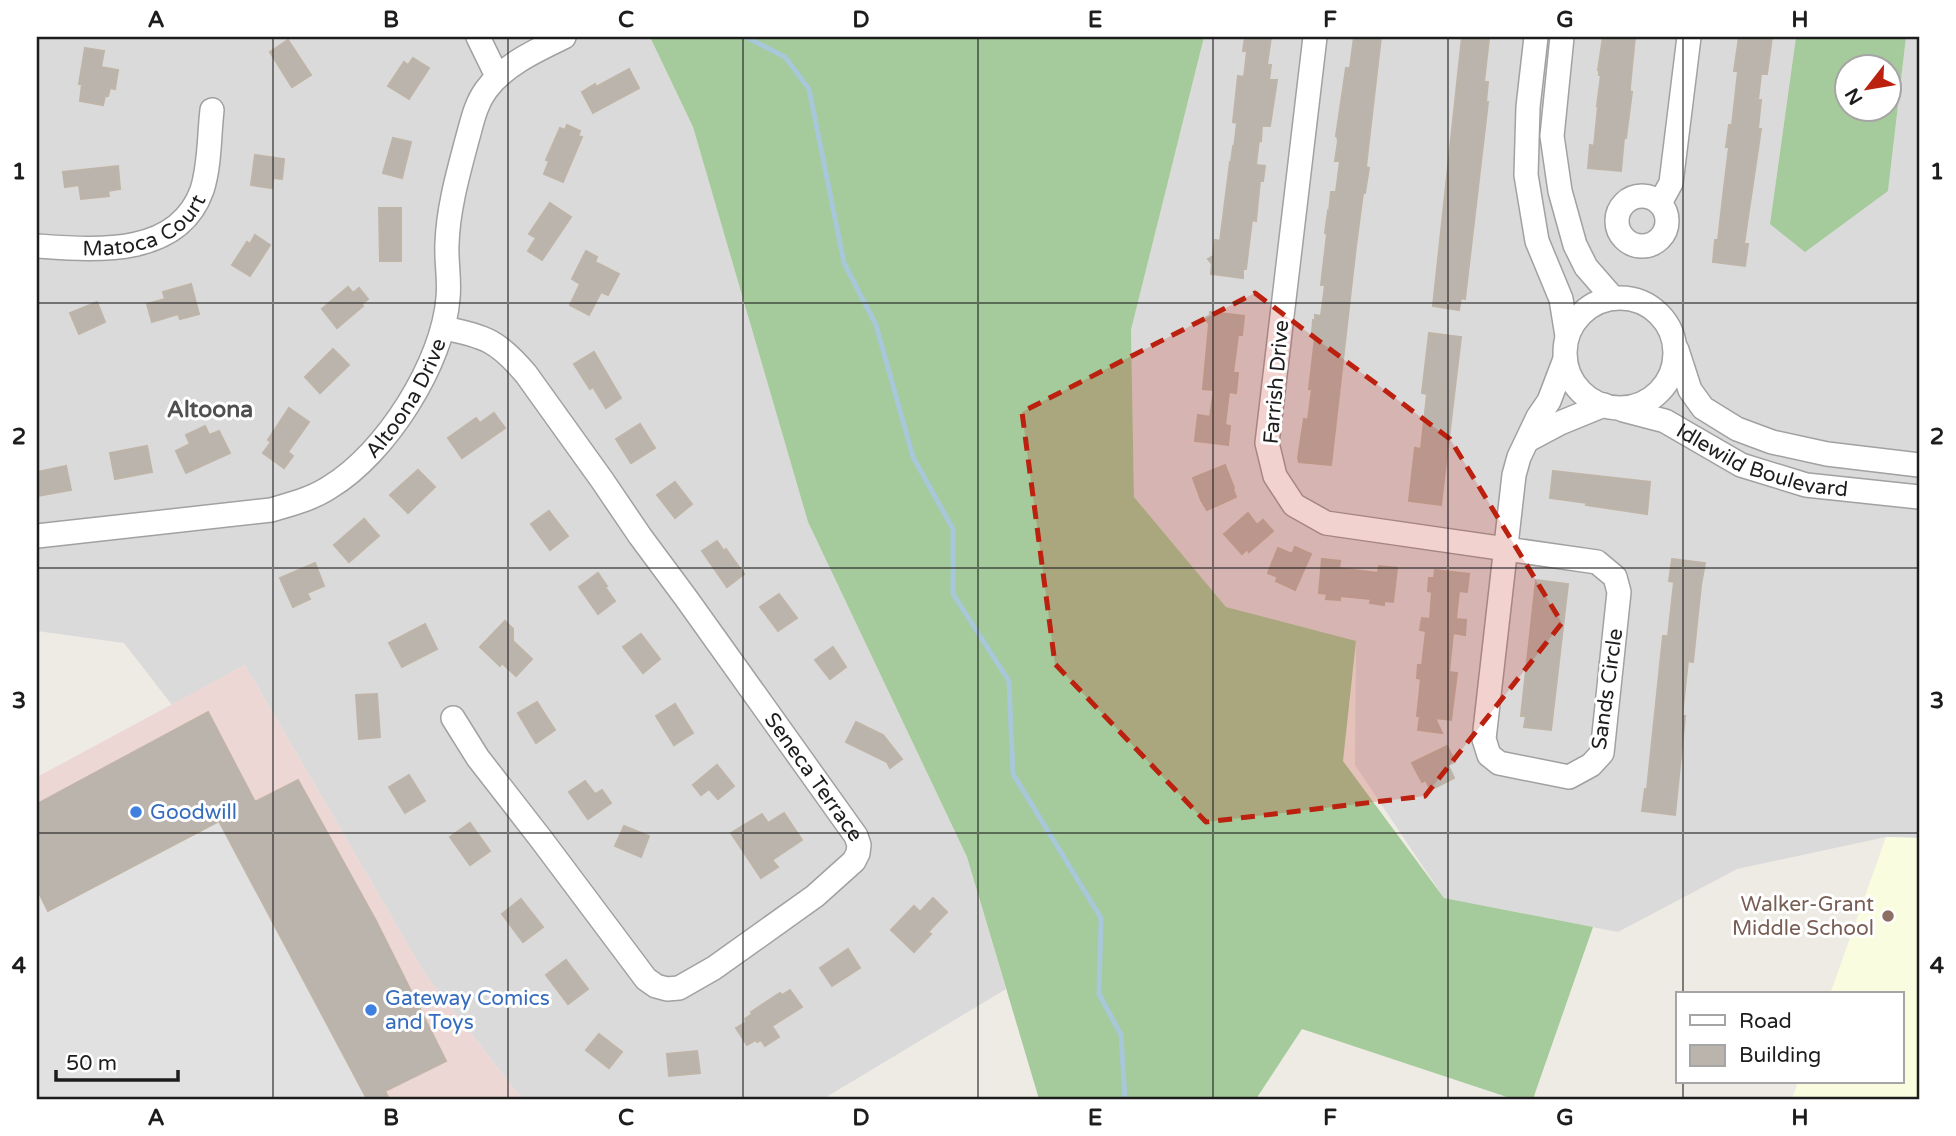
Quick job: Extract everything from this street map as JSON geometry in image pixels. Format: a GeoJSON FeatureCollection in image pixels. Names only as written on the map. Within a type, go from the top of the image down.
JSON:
{"type":"FeatureCollection","features":[{"type":"Feature","properties":{"kind":"street"},"geometry":{"type":"LineString","coordinates":[[478,37],[497,76]]}},
{"type":"Feature","properties":{"kind":"street","name":"Altoona Drive"},"geometry":{"type":"LineString","coordinates":[[37,537],[271,510],[299,502],[328,489],[363,461],[396,421],[417,388],[444,328],[449,296],[447,244],[450,210],[476,108],[485,91],[509,66],[564,37]]}},
{"type":"Feature","properties":{"kind":"street","name":"Farrish Drive"},"geometry":{"type":"LineString","coordinates":[[1315,37],[1267,443],[1275,476],[1294,505],[1326,523],[1507,549]]}},
{"type":"Feature","properties":{"kind":"street"},"geometry":{"type":"LineString","coordinates":[[1536,37],[1528,107],[1526,175],[1537,241],[1561,299],[1566,347],[1570,376],[1580,392],[1595,402],[1608,406],[1630,407],[1646,402],[1660,391],[1670,377],[1675,360],[1674,343],[1659,314],[1645,304],[1629,298],[1597,302],[1583,312],[1572,324],[1566,347]]}},
{"type":"Feature","properties":{"kind":"street"},"geometry":{"type":"LineString","coordinates":[[1562,37],[1552,136],[1560,191],[1575,245],[1586,267],[1613,298]]}},
{"type":"Feature","properties":{"kind":"street"},"geometry":{"type":"LineString","coordinates":[[1660,203],[1671,183],[1689,37]]}},
{"type":"Feature","properties":{"kind":"street","name":"Matoca Court"},"geometry":{"type":"LineString","coordinates":[[37,246],[111,249],[132,246],[149,241],[180,222],[201,192],[206,175],[212,110]]}},
{"type":"Feature","properties":{"kind":"street","name":"Seneca Terrace"},"geometry":{"type":"LineString","coordinates":[[444,328],[478,335],[496,345],[526,374],[856,836],[858,853],[854,862],[815,896],[713,968],[679,988],[656,986],[646,979],[478,758],[453,718]]}},
{"type":"Feature","properties":{"kind":"street","name":"Idlewild Boulevard"},"geometry":{"type":"LineString","coordinates":[[1674,343],[1689,390],[1703,408],[1737,429],[1772,442],[1827,454],[1919,465]]}},
{"type":"Feature","properties":{"kind":"street","name":"Sands Circle"},"geometry":{"type":"LineString","coordinates":[[1507,549],[1597,562],[1615,577],[1619,592],[1602,753],[1591,765],[1569,777],[1499,763],[1489,755],[1484,738],[1514,475],[1519,457],[1538,417],[1549,401],[1566,347]]}},
{"type":"Feature","properties":{"kind":"street"},"geometry":{"type":"LineString","coordinates":[[1528,440],[1560,423],[1608,406]]}},
{"type":"Feature","properties":{"kind":"street","name":"Idlewild Boulevard"},"geometry":{"type":"LineString","coordinates":[[1608,406],[1665,421],[1741,465],[1806,485],[1919,498]]}},
{"type":"Feature","properties":{"kind":"highlighted area"},"geometry":{"type":"Polygon","coordinates":[[[1255,293],[1450,439],[1562,623],[1425,796],[1206,822],[1055,664],[1022,412],[1255,293]]]}},
{"type":"Feature","properties":{"kind":"shaded area"},"geometry":{"type":"Polygon","coordinates":[[[37,37],[650,37],[693,127],[808,522],[967,857],[1006,989],[823,1099],[522,1099],[425,974],[245,665],[172,705],[124,643],[37,631],[37,37]]]}},
{"type":"Feature","properties":{"kind":"shaded area"},"geometry":{"type":"Polygon","coordinates":[[[1204,37],[1796,37],[1770,224],[1888,191],[1896,122],[1904,122],[1906,37],[1919,37],[1919,838],[1886,837],[1737,869],[1618,932],[1444,898],[1355,765],[1356,642],[1226,607],[1134,497],[1131,330],[1204,37]]]}},
{"type":"Feature","properties":{"kind":"shaded area"},"geometry":{"type":"Polygon","coordinates":[[[245,665],[425,974],[522,1099],[37,1099],[37,777],[245,665]]]}},
{"type":"Feature","properties":{"kind":"shaded area"},"geometry":{"type":"Polygon","coordinates":[[[219,821],[367,1099],[37,1099],[37,889],[48,910],[219,821]]]}},
{"type":"Feature","properties":{"kind":"shaded area","name":"Walker-Grant Middle School"},"geometry":{"type":"Polygon","coordinates":[[[1886,837],[1919,838],[1919,1099],[1792,1099],[1797,1084],[1904,1084],[1904,992],[1831,992],[1886,837]]]}},
{"type":"Feature","properties":{"kind":"green space"},"geometry":{"type":"Polygon","coordinates":[[[650,37],[1204,37],[1131,330],[1134,497],[1226,607],[1356,641],[1343,761],[1444,898],[1593,927],[1533,1099],[1513,1099],[1302,1029],[1256,1099],[1039,1099],[967,857],[808,522],[693,127],[650,37]]]}},
{"type":"Feature","properties":{"kind":"green space"},"geometry":{"type":"Polygon","coordinates":[[[1796,37],[1906,37],[1904,54],[1904,52],[1834,52],[1834,122],[1896,122],[1888,191],[1805,252],[1770,224],[1796,37]]]}},
{"type":"Feature","properties":{"kind":"building"},"geometry":{"type":"Polygon","coordinates":[[[1245,37],[1271,37],[1267,65],[1271,65],[1269,80],[1277,80],[1270,126],[1262,126],[1261,141],[1259,140],[1256,165],[1265,166],[1263,181],[1260,181],[1256,221],[1252,220],[1243,278],[1211,274],[1212,264],[1208,259],[1213,256],[1215,240],[1220,241],[1237,123],[1233,122],[1238,76],[1244,77],[1247,51],[1243,51],[1245,37]]]}},
{"type":"Feature","properties":{"kind":"building"},"geometry":{"type":"Polygon","coordinates":[[[1354,37],[1381,37],[1366,167],[1369,168],[1356,246],[1331,465],[1299,462],[1298,458],[1304,419],[1308,420],[1315,338],[1312,333],[1313,320],[1315,315],[1321,316],[1325,285],[1321,285],[1325,233],[1331,192],[1336,192],[1340,161],[1335,161],[1338,141],[1336,136],[1346,68],[1350,68],[1354,37]]]}},
{"type":"Feature","properties":{"kind":"building"},"geometry":{"type":"Polygon","coordinates":[[[1462,37],[1489,39],[1484,82],[1488,82],[1488,102],[1465,299],[1461,298],[1459,310],[1433,306],[1462,37]]]}},
{"type":"Feature","properties":{"kind":"building"},"geometry":{"type":"Polygon","coordinates":[[[1603,37],[1635,37],[1630,87],[1632,92],[1621,171],[1588,168],[1590,145],[1594,146],[1601,75],[1598,70],[1603,37]]]}},
{"type":"Feature","properties":{"kind":"building"},"geometry":{"type":"Polygon","coordinates":[[[1739,37],[1772,37],[1767,74],[1761,74],[1758,129],[1761,129],[1744,244],[1748,244],[1745,266],[1713,262],[1729,147],[1726,147],[1729,125],[1732,125],[1738,71],[1734,71],[1739,37]]]}},
{"type":"Feature","properties":{"kind":"building"},"geometry":{"type":"Polygon","coordinates":[[[288,40],[311,75],[292,87],[270,52],[288,40]]]}},
{"type":"Feature","properties":{"kind":"building"},"geometry":{"type":"Polygon","coordinates":[[[85,48],[104,51],[101,67],[118,70],[115,89],[110,88],[103,105],[80,101],[82,84],[79,84],[85,48]]]}},
{"type":"Feature","properties":{"kind":"building"},"geometry":{"type":"Polygon","coordinates":[[[413,58],[429,68],[409,99],[388,86],[404,62],[408,65],[413,58]]]}},
{"type":"Feature","properties":{"kind":"building"},"geometry":{"type":"Polygon","coordinates":[[[629,69],[639,88],[593,113],[582,92],[629,69]]]}},
{"type":"Feature","properties":{"kind":"building"},"geometry":{"type":"Polygon","coordinates":[[[567,125],[580,131],[578,136],[582,137],[563,182],[544,174],[549,161],[546,160],[560,128],[565,130],[567,125]]]}},
{"type":"Feature","properties":{"kind":"building"},"geometry":{"type":"Polygon","coordinates":[[[393,138],[411,142],[402,178],[383,173],[393,138]]]}},
{"type":"Feature","properties":{"kind":"building"},"geometry":{"type":"Polygon","coordinates":[[[255,155],[284,159],[282,179],[273,178],[272,188],[251,185],[255,155]]]}},
{"type":"Feature","properties":{"kind":"building"},"geometry":{"type":"Polygon","coordinates":[[[118,166],[120,189],[108,191],[109,196],[81,199],[79,185],[65,187],[63,172],[118,166]]]}},
{"type":"Feature","properties":{"kind":"building"},"geometry":{"type":"Polygon","coordinates":[[[550,203],[571,217],[542,260],[528,251],[536,238],[529,234],[550,203]]]}},
{"type":"Feature","properties":{"kind":"building"},"geometry":{"type":"Polygon","coordinates":[[[379,208],[401,208],[401,261],[380,261],[379,208]]]}},
{"type":"Feature","properties":{"kind":"building"},"geometry":{"type":"Polygon","coordinates":[[[255,235],[270,245],[250,276],[232,265],[255,235]]]}},
{"type":"Feature","properties":{"kind":"building"},"geometry":{"type":"Polygon","coordinates":[[[586,251],[597,257],[595,262],[619,274],[608,295],[601,292],[589,315],[570,305],[580,284],[572,279],[586,251]]]}},
{"type":"Feature","properties":{"kind":"building"},"geometry":{"type":"Polygon","coordinates":[[[191,284],[199,314],[180,319],[178,314],[152,322],[147,304],[165,299],[163,292],[191,284]]]}},
{"type":"Feature","properties":{"kind":"building"},"geometry":{"type":"Polygon","coordinates":[[[348,287],[353,293],[359,288],[368,299],[337,328],[322,309],[348,287]]]}},
{"type":"Feature","properties":{"kind":"building"},"geometry":{"type":"Polygon","coordinates":[[[97,302],[105,322],[79,334],[70,313],[97,302]]]}},
{"type":"Feature","properties":{"kind":"building"},"geometry":{"type":"Polygon","coordinates":[[[1210,312],[1244,316],[1242,335],[1238,335],[1233,373],[1238,373],[1236,393],[1229,392],[1225,425],[1230,426],[1228,445],[1195,441],[1198,415],[1210,417],[1214,390],[1203,389],[1209,324],[1205,318],[1210,312]]]}},
{"type":"Feature","properties":{"kind":"building"},"geometry":{"type":"Polygon","coordinates":[[[1429,333],[1461,337],[1441,505],[1409,501],[1415,448],[1421,449],[1427,394],[1422,393],[1429,333]]]}},
{"type":"Feature","properties":{"kind":"building"},"geometry":{"type":"Polygon","coordinates":[[[333,349],[349,365],[320,393],[305,377],[333,349]]]}},
{"type":"Feature","properties":{"kind":"building"},"geometry":{"type":"Polygon","coordinates":[[[594,352],[621,398],[606,408],[574,364],[594,352]]]}},
{"type":"Feature","properties":{"kind":"building"},"geometry":{"type":"Polygon","coordinates":[[[289,408],[309,422],[288,452],[293,456],[284,468],[263,453],[271,442],[268,440],[289,408]]]}},
{"type":"Feature","properties":{"kind":"building"},"geometry":{"type":"Polygon","coordinates":[[[494,413],[505,428],[462,458],[448,438],[476,418],[480,423],[494,413]]]}},
{"type":"Feature","properties":{"kind":"building"},"geometry":{"type":"Polygon","coordinates":[[[640,424],[655,448],[631,463],[616,439],[640,424]]]}},
{"type":"Feature","properties":{"kind":"building"},"geometry":{"type":"Polygon","coordinates":[[[205,426],[209,435],[219,431],[230,453],[186,473],[176,451],[190,444],[186,435],[205,426]]]}},
{"type":"Feature","properties":{"kind":"building"},"geometry":{"type":"Polygon","coordinates":[[[147,446],[152,472],[115,479],[110,453],[147,446]]]}},
{"type":"Feature","properties":{"kind":"building"},"geometry":{"type":"Polygon","coordinates":[[[1225,465],[1236,497],[1207,510],[1193,478],[1225,465]]]}},
{"type":"Feature","properties":{"kind":"building"},"geometry":{"type":"Polygon","coordinates":[[[66,466],[71,490],[37,496],[37,472],[66,466]]]}},
{"type":"Feature","properties":{"kind":"building"},"geometry":{"type":"Polygon","coordinates":[[[418,470],[435,487],[408,513],[390,495],[418,470]]]}},
{"type":"Feature","properties":{"kind":"building"},"geometry":{"type":"Polygon","coordinates":[[[1553,471],[1650,482],[1647,514],[1550,498],[1553,471]]]}},
{"type":"Feature","properties":{"kind":"building"},"geometry":{"type":"Polygon","coordinates":[[[675,482],[692,504],[675,518],[657,495],[675,482]]]}},
{"type":"Feature","properties":{"kind":"building"},"geometry":{"type":"Polygon","coordinates":[[[549,511],[568,536],[550,550],[531,524],[549,511]]]}},
{"type":"Feature","properties":{"kind":"building"},"geometry":{"type":"Polygon","coordinates":[[[1248,513],[1257,525],[1263,520],[1273,531],[1249,552],[1247,549],[1242,554],[1224,534],[1248,513]]]}},
{"type":"Feature","properties":{"kind":"building"},"geometry":{"type":"Polygon","coordinates":[[[364,519],[379,536],[349,562],[334,545],[364,519]]]}},
{"type":"Feature","properties":{"kind":"building"},"geometry":{"type":"Polygon","coordinates":[[[717,541],[744,574],[727,587],[702,551],[717,541]]]}},
{"type":"Feature","properties":{"kind":"building"},"geometry":{"type":"Polygon","coordinates":[[[1295,547],[1311,554],[1295,590],[1276,581],[1278,577],[1268,573],[1278,548],[1292,554],[1295,547]]]}},
{"type":"Feature","properties":{"kind":"building"},"geometry":{"type":"Polygon","coordinates":[[[1322,559],[1340,561],[1339,568],[1378,573],[1379,566],[1397,568],[1393,602],[1384,601],[1384,605],[1370,603],[1371,599],[1340,596],[1340,600],[1326,599],[1327,594],[1319,593],[1322,559]]]}},
{"type":"Feature","properties":{"kind":"building"},"geometry":{"type":"Polygon","coordinates":[[[1672,559],[1705,563],[1693,662],[1688,661],[1675,815],[1642,811],[1647,789],[1663,636],[1668,636],[1674,582],[1669,581],[1672,559]]]}},
{"type":"Feature","properties":{"kind":"building"},"geometry":{"type":"Polygon","coordinates":[[[315,563],[324,586],[307,593],[310,599],[293,607],[280,578],[315,563]]]}},
{"type":"Feature","properties":{"kind":"building"},"geometry":{"type":"Polygon","coordinates":[[[1435,570],[1469,574],[1467,592],[1459,591],[1456,619],[1466,620],[1465,635],[1453,633],[1449,672],[1457,673],[1451,720],[1435,718],[1442,733],[1418,730],[1420,716],[1417,716],[1421,679],[1417,678],[1418,665],[1422,665],[1426,631],[1420,630],[1422,618],[1430,619],[1432,592],[1428,591],[1429,578],[1434,578],[1435,570]]]}},
{"type":"Feature","properties":{"kind":"building"},"geometry":{"type":"Polygon","coordinates":[[[598,573],[615,601],[598,614],[579,587],[598,573]]]}},
{"type":"Feature","properties":{"kind":"building"},"geometry":{"type":"Polygon","coordinates":[[[1536,580],[1568,584],[1551,730],[1524,727],[1526,716],[1521,716],[1536,580]]]}},
{"type":"Feature","properties":{"kind":"building"},"geometry":{"type":"Polygon","coordinates":[[[779,594],[797,618],[778,631],[760,607],[779,594]]]}},
{"type":"Feature","properties":{"kind":"building"},"geometry":{"type":"Polygon","coordinates":[[[505,621],[513,629],[513,641],[532,659],[516,676],[502,663],[500,666],[480,647],[505,621]]]}},
{"type":"Feature","properties":{"kind":"building"},"geometry":{"type":"Polygon","coordinates":[[[425,624],[437,649],[402,667],[389,643],[425,624]]]}},
{"type":"Feature","properties":{"kind":"building"},"geometry":{"type":"Polygon","coordinates":[[[641,634],[660,659],[643,673],[623,647],[641,634]]]}},
{"type":"Feature","properties":{"kind":"building"},"geometry":{"type":"Polygon","coordinates":[[[833,647],[846,667],[830,679],[815,660],[833,647]]]}},
{"type":"Feature","properties":{"kind":"building"},"geometry":{"type":"Polygon","coordinates":[[[377,694],[380,737],[359,739],[356,695],[377,694]]]}},
{"type":"Feature","properties":{"kind":"building"},"geometry":{"type":"Polygon","coordinates":[[[537,702],[555,730],[536,743],[518,713],[537,702]]]}},
{"type":"Feature","properties":{"kind":"building"},"geometry":{"type":"Polygon","coordinates":[[[675,704],[693,733],[674,745],[656,716],[675,704]]]}},
{"type":"Feature","properties":{"kind":"building"},"geometry":{"type":"Polygon","coordinates":[[[208,712],[255,802],[298,780],[375,919],[446,1061],[385,1091],[389,1099],[367,1099],[219,821],[48,911],[37,889],[37,804],[208,712]]]}},
{"type":"Feature","properties":{"kind":"building"},"geometry":{"type":"Polygon","coordinates":[[[856,722],[883,735],[902,759],[890,768],[887,762],[846,742],[856,722]]]}},
{"type":"Feature","properties":{"kind":"building"},"geometry":{"type":"Polygon","coordinates":[[[1447,746],[1455,762],[1448,765],[1454,778],[1430,790],[1426,780],[1422,782],[1412,763],[1447,746]]]}},
{"type":"Feature","properties":{"kind":"building"},"geometry":{"type":"Polygon","coordinates":[[[717,765],[734,786],[718,799],[709,789],[701,795],[693,785],[717,765]]]}},
{"type":"Feature","properties":{"kind":"building"},"geometry":{"type":"Polygon","coordinates":[[[409,775],[425,801],[405,813],[389,787],[409,775]]]}},
{"type":"Feature","properties":{"kind":"building"},"geometry":{"type":"Polygon","coordinates":[[[585,781],[595,794],[602,790],[611,803],[588,819],[569,792],[585,781]]]}},
{"type":"Feature","properties":{"kind":"building"},"geometry":{"type":"Polygon","coordinates":[[[784,813],[802,840],[772,860],[778,867],[761,878],[731,833],[762,814],[768,823],[784,813]]]}},
{"type":"Feature","properties":{"kind":"building"},"geometry":{"type":"Polygon","coordinates":[[[470,823],[490,851],[470,865],[450,837],[470,823]]]}},
{"type":"Feature","properties":{"kind":"building"},"geometry":{"type":"Polygon","coordinates":[[[624,826],[649,836],[641,857],[615,846],[624,826]]]}},
{"type":"Feature","properties":{"kind":"building"},"geometry":{"type":"Polygon","coordinates":[[[933,898],[947,912],[914,952],[891,930],[914,906],[920,912],[933,898]]]}},
{"type":"Feature","properties":{"kind":"building"},"geometry":{"type":"Polygon","coordinates":[[[521,899],[543,927],[523,942],[502,914],[521,899]]]}},
{"type":"Feature","properties":{"kind":"building"},"geometry":{"type":"Polygon","coordinates":[[[848,949],[860,968],[832,986],[820,968],[848,949]]]}},
{"type":"Feature","properties":{"kind":"building"},"geometry":{"type":"Polygon","coordinates":[[[566,960],[588,989],[568,1004],[546,975],[566,960]]]}},
{"type":"Feature","properties":{"kind":"building"},"geometry":{"type":"Polygon","coordinates":[[[790,990],[802,1007],[772,1026],[779,1037],[765,1046],[761,1040],[747,1045],[736,1028],[746,1022],[745,1019],[751,1012],[780,993],[782,995],[790,990]]]}},
{"type":"Feature","properties":{"kind":"building"},"geometry":{"type":"Polygon","coordinates":[[[599,1034],[622,1052],[609,1068],[586,1050],[599,1034]]]}},
{"type":"Feature","properties":{"kind":"building"},"geometry":{"type":"Polygon","coordinates":[[[697,1051],[700,1073],[669,1076],[667,1054],[697,1051]]]}},
{"type":"Feature","properties":{"kind":"waterway"},"geometry":{"type":"LineString","coordinates":[[746,37],[785,57],[809,89],[844,263],[876,325],[913,457],[953,529],[953,594],[1009,681],[1013,774],[1101,918],[1099,994],[1121,1035],[1125,1099]]}},
{"type":"Feature","properties":{"kind":"place","name":"Goodwill"},"geometry":{"type":"Point","coordinates":[136,812]}},
{"type":"Feature","properties":{"kind":"place","name":"Walker-Grant Middle School"},"geometry":{"type":"Point","coordinates":[1888,916]}},
{"type":"Feature","properties":{"kind":"place","name":"Gateway Comics and Toys"},"geometry":{"type":"Point","coordinates":[371,1010]}},
{"type":"Feature","properties":{"kind":"district","name":"Altoona"},"geometry":{"type":"Point","coordinates":[210,409]}}]}
